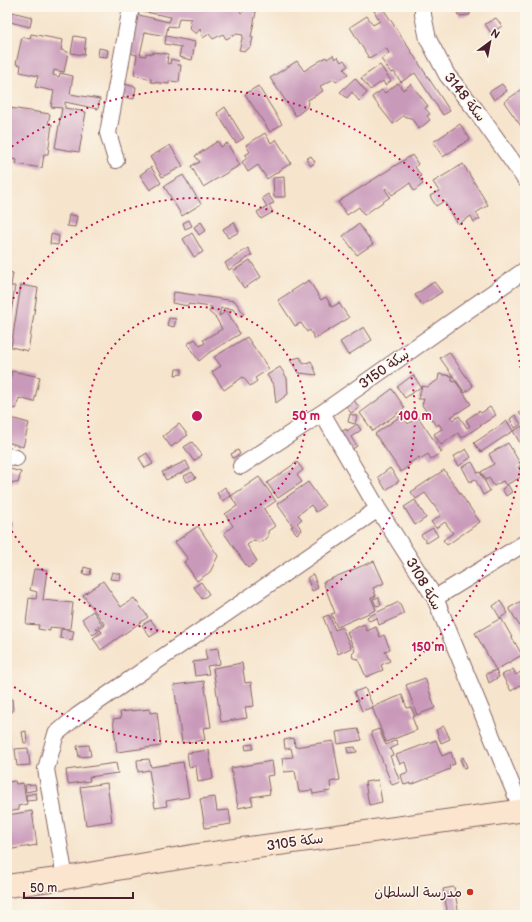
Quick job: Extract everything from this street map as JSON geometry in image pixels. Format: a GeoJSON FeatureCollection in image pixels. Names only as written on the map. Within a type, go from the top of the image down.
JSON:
{"type":"FeatureCollection","features":[{"type":"Feature","properties":{"kind":"street"},"geometry":{"type":"LineString","coordinates":[[116,160],[108,133],[131,7]]}},
{"type":"Feature","properties":{"kind":"street","name":"سكة 3148"},"geometry":{"type":"LineString","coordinates":[[423,7],[422,15],[428,39],[447,75],[475,109],[525,179]]}},
{"type":"Feature","properties":{"kind":"street","name":"سكة 3150"},"geometry":{"type":"LineString","coordinates":[[241,466],[322,413],[525,270]]}},
{"type":"Feature","properties":{"kind":"street","name":"سكة 3108"},"geometry":{"type":"LineString","coordinates":[[322,413],[378,509],[435,598],[524,810]]}},
{"type":"Feature","properties":{"kind":"street"},"geometry":{"type":"LineString","coordinates":[[65,878],[46,769],[56,734],[77,716],[378,509]]}},
{"type":"Feature","properties":{"kind":"street"},"geometry":{"type":"LineString","coordinates":[[435,598],[525,544]]}},
{"type":"Feature","properties":{"kind":"street","name":"سكة 3105"},"geometry":{"type":"LineString","coordinates":[[7,886],[65,878],[192,856],[524,810]]}},
{"type":"Feature","properties":{"kind":"building"},"geometry":{"type":"Polygon","coordinates":[[[136,7],[237,7],[241,13],[248,9],[256,12],[251,37],[253,37],[251,46],[246,51],[239,50],[243,35],[237,34],[226,39],[223,34],[213,39],[209,34],[203,38],[200,29],[196,34],[190,29],[191,23],[189,22],[192,19],[179,18],[177,27],[168,26],[166,36],[145,32],[140,55],[146,56],[146,53],[153,54],[153,52],[168,54],[167,63],[170,64],[171,59],[179,61],[178,65],[181,65],[179,82],[169,81],[169,84],[151,82],[151,79],[134,75],[137,55],[126,52],[134,14],[169,22],[171,17],[135,10],[136,7]]]}},
{"type":"Feature","properties":{"kind":"building"},"geometry":{"type":"Polygon","coordinates":[[[381,7],[450,111],[443,115],[415,73],[401,82],[394,72],[391,73],[381,59],[389,53],[386,48],[369,58],[350,27],[367,16],[373,25],[380,21],[374,11],[381,7]]]}},
{"type":"Feature","properties":{"kind":"building"},"geometry":{"type":"Polygon","coordinates":[[[457,7],[470,7],[470,15],[458,16],[457,7]]]}},
{"type":"Feature","properties":{"kind":"building"},"geometry":{"type":"Polygon","coordinates":[[[12,12],[32,17],[30,27],[10,22],[12,12]]]}},
{"type":"Feature","properties":{"kind":"building"},"geometry":{"type":"Polygon","coordinates":[[[496,18],[502,26],[491,33],[485,24],[496,18]]]}},
{"type":"Feature","properties":{"kind":"building"},"geometry":{"type":"Polygon","coordinates":[[[31,34],[63,40],[61,50],[68,52],[64,72],[54,70],[53,75],[59,77],[60,73],[73,76],[70,94],[100,99],[98,109],[65,102],[65,108],[86,112],[79,152],[55,148],[62,108],[51,107],[54,91],[35,87],[38,76],[20,72],[21,65],[16,64],[22,37],[30,39],[31,34]]]}},
{"type":"Feature","properties":{"kind":"building"},"geometry":{"type":"Polygon","coordinates":[[[74,36],[86,38],[84,55],[71,53],[74,36]]]}},
{"type":"Feature","properties":{"kind":"building"},"geometry":{"type":"Polygon","coordinates":[[[166,36],[195,42],[192,60],[179,57],[181,47],[165,44],[166,36]]]}},
{"type":"Feature","properties":{"kind":"building"},"geometry":{"type":"Polygon","coordinates":[[[99,48],[108,50],[107,57],[98,56],[99,48]]]}},
{"type":"Feature","properties":{"kind":"building"},"geometry":{"type":"Polygon","coordinates":[[[333,55],[335,59],[338,57],[341,62],[344,60],[348,66],[344,69],[348,74],[336,82],[334,79],[320,86],[323,91],[308,100],[307,107],[296,116],[270,78],[297,61],[304,71],[326,57],[327,59],[333,55]]]}},
{"type":"Feature","properties":{"kind":"building"},"geometry":{"type":"Polygon","coordinates":[[[380,65],[391,81],[385,85],[383,81],[370,90],[361,78],[380,65]]]}},
{"type":"Feature","properties":{"kind":"building"},"geometry":{"type":"Polygon","coordinates":[[[355,78],[367,93],[359,101],[352,92],[347,98],[340,92],[355,78]]]}},
{"type":"Feature","properties":{"kind":"building"},"geometry":{"type":"Polygon","coordinates":[[[7,82],[11,83],[8,97],[7,97],[7,82]]]}},
{"type":"Feature","properties":{"kind":"building"},"geometry":{"type":"Polygon","coordinates":[[[398,83],[403,90],[411,84],[428,106],[425,108],[430,114],[427,116],[430,120],[419,129],[411,118],[403,116],[393,124],[372,97],[382,90],[385,93],[398,83]]]}},
{"type":"Feature","properties":{"kind":"building"},"geometry":{"type":"Polygon","coordinates":[[[124,84],[136,87],[134,99],[122,97],[124,84]]]}},
{"type":"Feature","properties":{"kind":"building"},"geometry":{"type":"Polygon","coordinates":[[[502,84],[507,91],[494,100],[489,92],[502,84]]]}},
{"type":"Feature","properties":{"kind":"building"},"geometry":{"type":"Polygon","coordinates":[[[258,86],[282,124],[270,132],[245,94],[258,86]]]}},
{"type":"Feature","properties":{"kind":"building"},"geometry":{"type":"Polygon","coordinates":[[[525,87],[525,135],[522,130],[523,129],[504,102],[525,87]]]}},
{"type":"Feature","properties":{"kind":"building"},"geometry":{"type":"Polygon","coordinates":[[[225,107],[244,138],[236,143],[217,113],[225,107]]]}},
{"type":"Feature","properties":{"kind":"building"},"geometry":{"type":"Polygon","coordinates":[[[10,108],[50,114],[48,124],[52,124],[48,154],[44,154],[42,168],[16,164],[17,160],[7,158],[7,115],[9,116],[10,108]]]}},
{"type":"Feature","properties":{"kind":"building"},"geometry":{"type":"Polygon","coordinates":[[[460,124],[470,139],[443,157],[433,142],[460,124]]]}},
{"type":"Feature","properties":{"kind":"building"},"geometry":{"type":"Polygon","coordinates":[[[265,133],[271,143],[276,139],[291,163],[267,179],[258,165],[248,172],[242,162],[247,158],[245,155],[250,152],[246,145],[265,133]]]}},
{"type":"Feature","properties":{"kind":"building"},"geometry":{"type":"Polygon","coordinates":[[[218,141],[221,147],[227,143],[240,165],[203,187],[191,166],[200,162],[195,156],[218,141]]]}},
{"type":"Feature","properties":{"kind":"building"},"geometry":{"type":"Polygon","coordinates":[[[170,145],[183,166],[162,177],[150,157],[170,145]]]}},
{"type":"Feature","properties":{"kind":"building"},"geometry":{"type":"Polygon","coordinates":[[[412,155],[418,164],[415,167],[421,176],[419,178],[423,184],[414,191],[410,183],[392,195],[387,188],[385,189],[390,197],[364,215],[359,207],[347,215],[338,202],[412,155]]]}},
{"type":"Feature","properties":{"kind":"building"},"geometry":{"type":"Polygon","coordinates":[[[311,156],[315,162],[311,166],[306,159],[311,156]]]}},
{"type":"Feature","properties":{"kind":"building"},"geometry":{"type":"Polygon","coordinates":[[[463,164],[488,205],[476,213],[480,219],[474,222],[471,216],[458,224],[444,201],[436,206],[430,196],[439,191],[433,182],[463,164]]]}},
{"type":"Feature","properties":{"kind":"building"},"geometry":{"type":"Polygon","coordinates":[[[151,167],[161,183],[150,190],[140,175],[151,167]]]}},
{"type":"Feature","properties":{"kind":"building"},"geometry":{"type":"Polygon","coordinates":[[[183,175],[201,204],[182,216],[164,186],[183,175]]]}},
{"type":"Feature","properties":{"kind":"building"},"geometry":{"type":"Polygon","coordinates":[[[284,177],[285,197],[274,197],[273,178],[284,177]]]}},
{"type":"Feature","properties":{"kind":"building"},"geometry":{"type":"Polygon","coordinates":[[[268,194],[274,203],[269,205],[273,212],[261,219],[257,212],[267,207],[262,198],[268,194]]]}},
{"type":"Feature","properties":{"kind":"building"},"geometry":{"type":"Polygon","coordinates":[[[69,215],[77,216],[75,227],[67,226],[69,215]]]}},
{"type":"Feature","properties":{"kind":"building"},"geometry":{"type":"Polygon","coordinates":[[[189,220],[192,226],[185,229],[183,223],[189,220]]]}},
{"type":"Feature","properties":{"kind":"building"},"geometry":{"type":"Polygon","coordinates":[[[201,222],[206,230],[199,235],[194,227],[201,222]]]}},
{"type":"Feature","properties":{"kind":"building"},"geometry":{"type":"Polygon","coordinates":[[[234,222],[239,232],[228,238],[223,229],[234,222]]]}},
{"type":"Feature","properties":{"kind":"building"},"geometry":{"type":"Polygon","coordinates":[[[359,224],[373,244],[357,255],[343,236],[359,224]]]}},
{"type":"Feature","properties":{"kind":"building"},"geometry":{"type":"Polygon","coordinates":[[[192,233],[203,252],[194,257],[183,239],[192,233]]]}},
{"type":"Feature","properties":{"kind":"building"},"geometry":{"type":"Polygon","coordinates":[[[51,234],[59,236],[58,245],[50,244],[51,234]]]}},
{"type":"Feature","properties":{"kind":"building"},"geometry":{"type":"Polygon","coordinates":[[[248,248],[252,255],[229,270],[225,263],[248,248]]]}},
{"type":"Feature","properties":{"kind":"building"},"geometry":{"type":"Polygon","coordinates":[[[250,260],[261,277],[244,288],[233,271],[250,260]]]}},
{"type":"Feature","properties":{"kind":"building"},"geometry":{"type":"Polygon","coordinates":[[[7,272],[13,273],[11,286],[15,286],[10,321],[7,320],[7,272]]]}},
{"type":"Feature","properties":{"kind":"building"},"geometry":{"type":"Polygon","coordinates":[[[309,280],[321,300],[326,297],[332,307],[339,303],[349,318],[315,339],[310,330],[307,332],[301,323],[295,326],[278,300],[309,280]]]}},
{"type":"Feature","properties":{"kind":"building"},"geometry":{"type":"Polygon","coordinates":[[[434,282],[442,292],[422,305],[415,295],[434,282]]]}},
{"type":"Feature","properties":{"kind":"building"},"geometry":{"type":"Polygon","coordinates":[[[21,285],[38,288],[28,351],[11,347],[21,285]]]}},
{"type":"Feature","properties":{"kind":"building"},"geometry":{"type":"Polygon","coordinates":[[[174,292],[235,301],[244,314],[238,317],[233,309],[221,308],[219,316],[227,311],[240,334],[210,352],[199,361],[187,344],[195,339],[200,346],[205,343],[203,340],[222,329],[216,318],[209,312],[212,307],[188,304],[188,306],[172,303],[174,292]]]}},
{"type":"Feature","properties":{"kind":"building"},"geometry":{"type":"Polygon","coordinates":[[[169,318],[176,319],[174,327],[167,325],[169,318]]]}},
{"type":"Feature","properties":{"kind":"building"},"geometry":{"type":"Polygon","coordinates":[[[364,327],[372,340],[348,355],[340,342],[364,327]]]}},
{"type":"Feature","properties":{"kind":"building"},"geometry":{"type":"Polygon","coordinates":[[[247,337],[269,369],[255,378],[257,381],[250,386],[243,377],[224,390],[212,372],[221,366],[214,357],[247,337]]]}},
{"type":"Feature","properties":{"kind":"building"},"geometry":{"type":"Polygon","coordinates":[[[449,352],[473,386],[465,393],[440,358],[449,352]]]}},
{"type":"Feature","properties":{"kind":"building"},"geometry":{"type":"Polygon","coordinates":[[[300,357],[304,364],[311,361],[317,375],[299,373],[290,360],[300,357]]]}},
{"type":"Feature","properties":{"kind":"building"},"geometry":{"type":"Polygon","coordinates":[[[280,367],[287,378],[288,394],[276,403],[274,386],[267,375],[280,367]]]}},
{"type":"Feature","properties":{"kind":"building"},"geometry":{"type":"Polygon","coordinates":[[[176,369],[182,369],[182,374],[175,375],[176,369]]]}},
{"type":"Feature","properties":{"kind":"building"},"geometry":{"type":"Polygon","coordinates":[[[12,371],[40,377],[34,402],[19,398],[16,409],[7,407],[10,396],[7,396],[7,391],[12,371]]]}},
{"type":"Feature","properties":{"kind":"building"},"geometry":{"type":"Polygon","coordinates":[[[439,374],[452,376],[452,381],[456,382],[471,404],[451,417],[453,420],[459,416],[467,428],[470,426],[466,420],[479,411],[481,413],[490,407],[496,415],[462,438],[458,433],[441,445],[434,434],[442,429],[439,424],[436,426],[422,405],[424,399],[418,399],[422,386],[427,387],[438,380],[439,374]]]}},
{"type":"Feature","properties":{"kind":"building"},"geometry":{"type":"Polygon","coordinates":[[[413,375],[421,387],[405,398],[397,387],[413,375]]]}},
{"type":"Feature","properties":{"kind":"building"},"geometry":{"type":"Polygon","coordinates":[[[392,389],[405,408],[373,431],[360,413],[392,389]]]}},
{"type":"Feature","properties":{"kind":"building"},"geometry":{"type":"Polygon","coordinates":[[[354,400],[359,408],[351,413],[346,406],[354,400]]]}},
{"type":"Feature","properties":{"kind":"building"},"geometry":{"type":"Polygon","coordinates":[[[525,409],[525,420],[519,413],[525,409]]]}},
{"type":"Feature","properties":{"kind":"building"},"geometry":{"type":"Polygon","coordinates":[[[350,414],[357,416],[355,424],[348,422],[350,414]]]}},
{"type":"Feature","properties":{"kind":"building"},"geometry":{"type":"Polygon","coordinates":[[[402,415],[408,424],[418,417],[442,452],[431,459],[428,454],[420,459],[419,457],[401,472],[375,434],[402,415]]]}},
{"type":"Feature","properties":{"kind":"building"},"geometry":{"type":"Polygon","coordinates":[[[515,415],[521,424],[515,428],[510,419],[515,415]]]}},
{"type":"Feature","properties":{"kind":"building"},"geometry":{"type":"Polygon","coordinates":[[[7,417],[29,423],[23,447],[7,442],[7,417]]]}},
{"type":"Feature","properties":{"kind":"building"},"geometry":{"type":"Polygon","coordinates":[[[507,421],[513,431],[481,452],[474,443],[507,421]]]}},
{"type":"Feature","properties":{"kind":"building"},"geometry":{"type":"Polygon","coordinates":[[[179,424],[188,435],[171,447],[163,436],[179,424]]]}},
{"type":"Feature","properties":{"kind":"building"},"geometry":{"type":"Polygon","coordinates":[[[357,424],[361,430],[351,437],[357,446],[348,452],[337,435],[346,429],[347,431],[357,424]]]}},
{"type":"Feature","properties":{"kind":"building"},"geometry":{"type":"Polygon","coordinates":[[[522,426],[525,430],[525,447],[523,448],[513,431],[522,426]]]}},
{"type":"Feature","properties":{"kind":"building"},"geometry":{"type":"Polygon","coordinates":[[[192,442],[202,455],[194,461],[184,447],[192,442]]]}},
{"type":"Feature","properties":{"kind":"building"},"geometry":{"type":"Polygon","coordinates":[[[508,443],[521,465],[518,467],[523,476],[506,485],[503,481],[494,486],[489,478],[486,480],[481,472],[494,464],[489,454],[508,443]]]}},
{"type":"Feature","properties":{"kind":"building"},"geometry":{"type":"Polygon","coordinates":[[[466,449],[471,457],[459,466],[453,457],[466,449]]]}},
{"type":"Feature","properties":{"kind":"building"},"geometry":{"type":"Polygon","coordinates":[[[238,450],[240,454],[233,458],[231,454],[238,450]]]}},
{"type":"Feature","properties":{"kind":"building"},"geometry":{"type":"Polygon","coordinates":[[[147,453],[153,464],[145,468],[139,458],[147,453]]]}},
{"type":"Feature","properties":{"kind":"building"},"geometry":{"type":"Polygon","coordinates":[[[186,461],[190,469],[166,480],[162,472],[186,461]]]}},
{"type":"Feature","properties":{"kind":"building"},"geometry":{"type":"Polygon","coordinates":[[[297,462],[303,470],[297,475],[302,482],[278,498],[267,483],[297,462]]]}},
{"type":"Feature","properties":{"kind":"building"},"geometry":{"type":"Polygon","coordinates":[[[472,462],[478,473],[480,472],[490,491],[483,495],[475,479],[470,482],[462,467],[472,462]]]}},
{"type":"Feature","properties":{"kind":"building"},"geometry":{"type":"Polygon","coordinates":[[[7,468],[21,472],[18,483],[12,482],[8,498],[7,498],[7,468]]]}},
{"type":"Feature","properties":{"kind":"building"},"geometry":{"type":"Polygon","coordinates":[[[390,468],[399,481],[386,490],[378,477],[390,468]]]}},
{"type":"Feature","properties":{"kind":"building"},"geometry":{"type":"Polygon","coordinates":[[[444,470],[480,522],[447,545],[443,540],[453,533],[445,522],[436,528],[431,522],[441,515],[425,493],[416,499],[411,492],[444,470]]]}},
{"type":"Feature","properties":{"kind":"building"},"geometry":{"type":"Polygon","coordinates":[[[192,472],[196,478],[187,482],[184,476],[192,472]]]}},
{"type":"Feature","properties":{"kind":"building"},"geometry":{"type":"Polygon","coordinates":[[[259,477],[276,501],[264,509],[275,526],[268,531],[268,537],[264,541],[258,542],[254,540],[247,545],[257,561],[248,568],[224,533],[233,526],[225,514],[237,506],[231,496],[259,477]]]}},
{"type":"Feature","properties":{"kind":"building"},"geometry":{"type":"Polygon","coordinates":[[[308,482],[325,506],[316,512],[311,505],[298,515],[302,519],[297,523],[302,530],[297,534],[277,504],[308,482]]]}},
{"type":"Feature","properties":{"kind":"building"},"geometry":{"type":"Polygon","coordinates":[[[508,485],[512,492],[506,496],[502,489],[508,485]]]}},
{"type":"Feature","properties":{"kind":"building"},"geometry":{"type":"Polygon","coordinates":[[[225,487],[231,496],[222,501],[217,493],[225,487]]]}},
{"type":"Feature","properties":{"kind":"building"},"geometry":{"type":"Polygon","coordinates":[[[415,500],[426,518],[415,525],[404,507],[415,500]]]}},
{"type":"Feature","properties":{"kind":"building"},"geometry":{"type":"Polygon","coordinates":[[[7,521],[13,522],[10,535],[7,535],[7,521]]]}},
{"type":"Feature","properties":{"kind":"building"},"geometry":{"type":"Polygon","coordinates":[[[198,526],[218,556],[210,572],[197,581],[184,562],[188,559],[175,542],[198,526]]]}},
{"type":"Feature","properties":{"kind":"building"},"geometry":{"type":"Polygon","coordinates":[[[433,528],[438,536],[427,543],[421,535],[433,528]]]}},
{"type":"Feature","properties":{"kind":"building"},"geometry":{"type":"Polygon","coordinates":[[[374,561],[384,583],[373,588],[376,596],[371,598],[376,610],[337,627],[331,614],[335,613],[323,582],[374,561]]]}},
{"type":"Feature","properties":{"kind":"building"},"geometry":{"type":"Polygon","coordinates":[[[84,567],[91,569],[90,575],[83,574],[84,567]]]}},
{"type":"Feature","properties":{"kind":"building"},"geometry":{"type":"Polygon","coordinates":[[[34,569],[47,570],[43,600],[73,603],[70,629],[50,627],[50,631],[38,629],[39,625],[26,624],[29,598],[36,599],[37,592],[30,590],[34,569]]]}},
{"type":"Feature","properties":{"kind":"building"},"geometry":{"type":"Polygon","coordinates":[[[112,572],[121,574],[120,580],[110,579],[112,572]]]}},
{"type":"Feature","properties":{"kind":"building"},"geometry":{"type":"Polygon","coordinates":[[[313,574],[318,588],[312,591],[307,578],[313,574]]]}},
{"type":"Feature","properties":{"kind":"building"},"geometry":{"type":"Polygon","coordinates":[[[103,581],[121,607],[134,598],[148,617],[101,650],[93,638],[102,632],[99,629],[105,625],[83,595],[103,581]]]}},
{"type":"Feature","properties":{"kind":"building"},"geometry":{"type":"Polygon","coordinates":[[[201,582],[209,594],[202,599],[194,587],[201,582]]]}},
{"type":"Feature","properties":{"kind":"building"},"geometry":{"type":"Polygon","coordinates":[[[379,597],[381,605],[376,606],[373,599],[379,597]]]}},
{"type":"Feature","properties":{"kind":"building"},"geometry":{"type":"Polygon","coordinates":[[[525,599],[525,635],[509,608],[525,599]]]}},
{"type":"Feature","properties":{"kind":"building"},"geometry":{"type":"Polygon","coordinates":[[[500,601],[508,613],[500,618],[493,606],[500,601]]]}},
{"type":"Feature","properties":{"kind":"building"},"geometry":{"type":"Polygon","coordinates":[[[399,602],[404,614],[379,625],[377,618],[369,621],[367,617],[399,602]]]}},
{"type":"Feature","properties":{"kind":"building"},"geometry":{"type":"Polygon","coordinates":[[[93,611],[102,624],[96,628],[99,631],[93,635],[82,619],[93,611]]]}},
{"type":"Feature","properties":{"kind":"building"},"geometry":{"type":"Polygon","coordinates":[[[329,615],[335,630],[342,627],[351,648],[338,654],[323,617],[329,615]]]}},
{"type":"Feature","properties":{"kind":"building"},"geometry":{"type":"Polygon","coordinates":[[[501,618],[522,655],[496,670],[475,633],[501,618]]]}},
{"type":"Feature","properties":{"kind":"building"},"geometry":{"type":"Polygon","coordinates":[[[151,620],[159,631],[150,637],[142,625],[151,620]]]}},
{"type":"Feature","properties":{"kind":"building"},"geometry":{"type":"Polygon","coordinates":[[[364,624],[367,631],[376,627],[380,637],[384,635],[390,649],[385,651],[390,661],[381,665],[383,670],[366,677],[358,659],[353,658],[352,654],[355,651],[347,632],[364,624]]]}},
{"type":"Feature","properties":{"kind":"building"},"geometry":{"type":"Polygon","coordinates":[[[61,629],[74,631],[72,640],[60,638],[61,629]]]}},
{"type":"Feature","properties":{"kind":"building"},"geometry":{"type":"Polygon","coordinates":[[[218,648],[220,664],[207,666],[209,674],[195,676],[193,662],[207,660],[205,650],[218,648]]]}},
{"type":"Feature","properties":{"kind":"building"},"geometry":{"type":"Polygon","coordinates":[[[242,663],[245,683],[251,682],[254,706],[245,707],[247,718],[221,722],[213,668],[242,663]]]}},
{"type":"Feature","properties":{"kind":"building"},"geometry":{"type":"Polygon","coordinates":[[[513,669],[516,675],[525,669],[525,689],[522,684],[511,691],[502,675],[513,669]]]}},
{"type":"Feature","properties":{"kind":"building"},"geometry":{"type":"Polygon","coordinates":[[[496,670],[499,677],[489,683],[486,674],[496,670]]]}},
{"type":"Feature","properties":{"kind":"building"},"geometry":{"type":"Polygon","coordinates":[[[425,678],[435,708],[417,715],[406,685],[425,678]]]}},
{"type":"Feature","properties":{"kind":"building"},"geometry":{"type":"Polygon","coordinates":[[[204,681],[211,727],[203,728],[205,740],[182,743],[174,685],[204,681]]]}},
{"type":"Feature","properties":{"kind":"building"},"geometry":{"type":"Polygon","coordinates":[[[365,688],[373,707],[362,711],[354,692],[365,688]]]}},
{"type":"Feature","properties":{"kind":"building"},"geometry":{"type":"Polygon","coordinates":[[[402,695],[407,708],[411,707],[415,716],[412,717],[417,730],[386,742],[372,707],[402,695]]]}},
{"type":"Feature","properties":{"kind":"building"},"geometry":{"type":"Polygon","coordinates":[[[7,699],[12,699],[13,711],[7,712],[7,699]]]}},
{"type":"Feature","properties":{"kind":"building"},"geometry":{"type":"Polygon","coordinates":[[[150,709],[150,713],[157,712],[161,746],[117,752],[113,719],[121,718],[120,712],[150,709]]]}},
{"type":"Feature","properties":{"kind":"building"},"geometry":{"type":"Polygon","coordinates":[[[444,726],[450,739],[441,743],[436,730],[444,726]]]}},
{"type":"Feature","properties":{"kind":"building"},"geometry":{"type":"Polygon","coordinates":[[[7,727],[11,748],[7,749],[7,727]]]}},
{"type":"Feature","properties":{"kind":"building"},"geometry":{"type":"Polygon","coordinates":[[[358,729],[362,740],[338,744],[336,732],[358,729]]]}},
{"type":"Feature","properties":{"kind":"building"},"geometry":{"type":"Polygon","coordinates":[[[379,729],[386,745],[396,740],[398,745],[390,749],[393,755],[390,756],[400,782],[392,785],[371,732],[379,729]]]}},
{"type":"Feature","properties":{"kind":"building"},"geometry":{"type":"Polygon","coordinates":[[[26,731],[27,743],[24,743],[22,732],[26,731]]]}},
{"type":"Feature","properties":{"kind":"building"},"geometry":{"type":"Polygon","coordinates":[[[294,738],[295,747],[333,741],[340,780],[330,782],[331,791],[313,794],[312,790],[299,792],[295,771],[284,772],[282,758],[293,757],[291,748],[285,749],[284,740],[294,738]]]}},
{"type":"Feature","properties":{"kind":"building"},"geometry":{"type":"Polygon","coordinates":[[[436,740],[442,756],[451,752],[455,764],[449,766],[450,769],[411,785],[411,783],[404,785],[401,775],[408,772],[405,762],[400,764],[396,755],[436,740]]]}},
{"type":"Feature","properties":{"kind":"building"},"geometry":{"type":"Polygon","coordinates":[[[253,744],[253,749],[246,750],[245,745],[253,744]]]}},
{"type":"Feature","properties":{"kind":"building"},"geometry":{"type":"Polygon","coordinates":[[[89,745],[91,756],[79,757],[77,746],[89,745]]]}},
{"type":"Feature","properties":{"kind":"building"},"geometry":{"type":"Polygon","coordinates":[[[355,747],[357,752],[348,753],[347,748],[355,747]]]}},
{"type":"Feature","properties":{"kind":"building"},"geometry":{"type":"Polygon","coordinates":[[[28,748],[30,765],[17,766],[15,749],[28,748]]]}},
{"type":"Feature","properties":{"kind":"building"},"geometry":{"type":"Polygon","coordinates":[[[209,750],[213,779],[198,782],[196,766],[189,767],[187,753],[209,750]]]}},
{"type":"Feature","properties":{"kind":"building"},"geometry":{"type":"Polygon","coordinates":[[[463,757],[467,767],[464,768],[460,759],[463,757]]]}},
{"type":"Feature","properties":{"kind":"building"},"geometry":{"type":"Polygon","coordinates":[[[149,759],[151,767],[183,762],[189,797],[166,801],[167,806],[155,808],[149,770],[138,772],[137,760],[149,759]]]}},
{"type":"Feature","properties":{"kind":"building"},"geometry":{"type":"Polygon","coordinates":[[[272,761],[274,775],[267,776],[270,794],[251,797],[253,805],[238,808],[231,768],[272,761]]]}},
{"type":"Feature","properties":{"kind":"building"},"geometry":{"type":"Polygon","coordinates":[[[116,763],[118,773],[89,777],[90,781],[68,784],[66,770],[116,763]]]}},
{"type":"Feature","properties":{"kind":"building"},"geometry":{"type":"Polygon","coordinates":[[[378,780],[382,802],[369,805],[365,782],[378,780]]]}},
{"type":"Feature","properties":{"kind":"building"},"geometry":{"type":"Polygon","coordinates":[[[15,781],[16,784],[23,783],[27,804],[18,806],[19,810],[7,812],[7,782],[15,781]]]}},
{"type":"Feature","properties":{"kind":"building"},"geometry":{"type":"Polygon","coordinates":[[[107,783],[112,821],[86,825],[80,787],[107,783]]]}},
{"type":"Feature","properties":{"kind":"building"},"geometry":{"type":"Polygon","coordinates":[[[35,784],[36,790],[26,792],[25,785],[35,784]]]}},
{"type":"Feature","properties":{"kind":"building"},"geometry":{"type":"Polygon","coordinates":[[[36,793],[37,800],[26,801],[26,795],[36,793]]]}},
{"type":"Feature","properties":{"kind":"building"},"geometry":{"type":"Polygon","coordinates":[[[215,797],[217,811],[229,810],[231,824],[205,828],[200,799],[215,797]]]}},
{"type":"Feature","properties":{"kind":"building"},"geometry":{"type":"Polygon","coordinates":[[[32,811],[37,845],[7,850],[7,815],[32,811]]]}},
{"type":"Feature","properties":{"kind":"building"},"geometry":{"type":"Polygon","coordinates":[[[454,887],[459,915],[448,915],[443,889],[454,887]]]}},
{"type":"Feature","properties":{"kind":"building"},"geometry":{"type":"Polygon","coordinates":[[[525,912],[525,915],[514,915],[514,914],[525,912]]]}},
{"type":"Feature","properties":{"kind":"place","name":"مدرسة السلطان"},"geometry":{"type":"Point","coordinates":[470,892]}}]}
